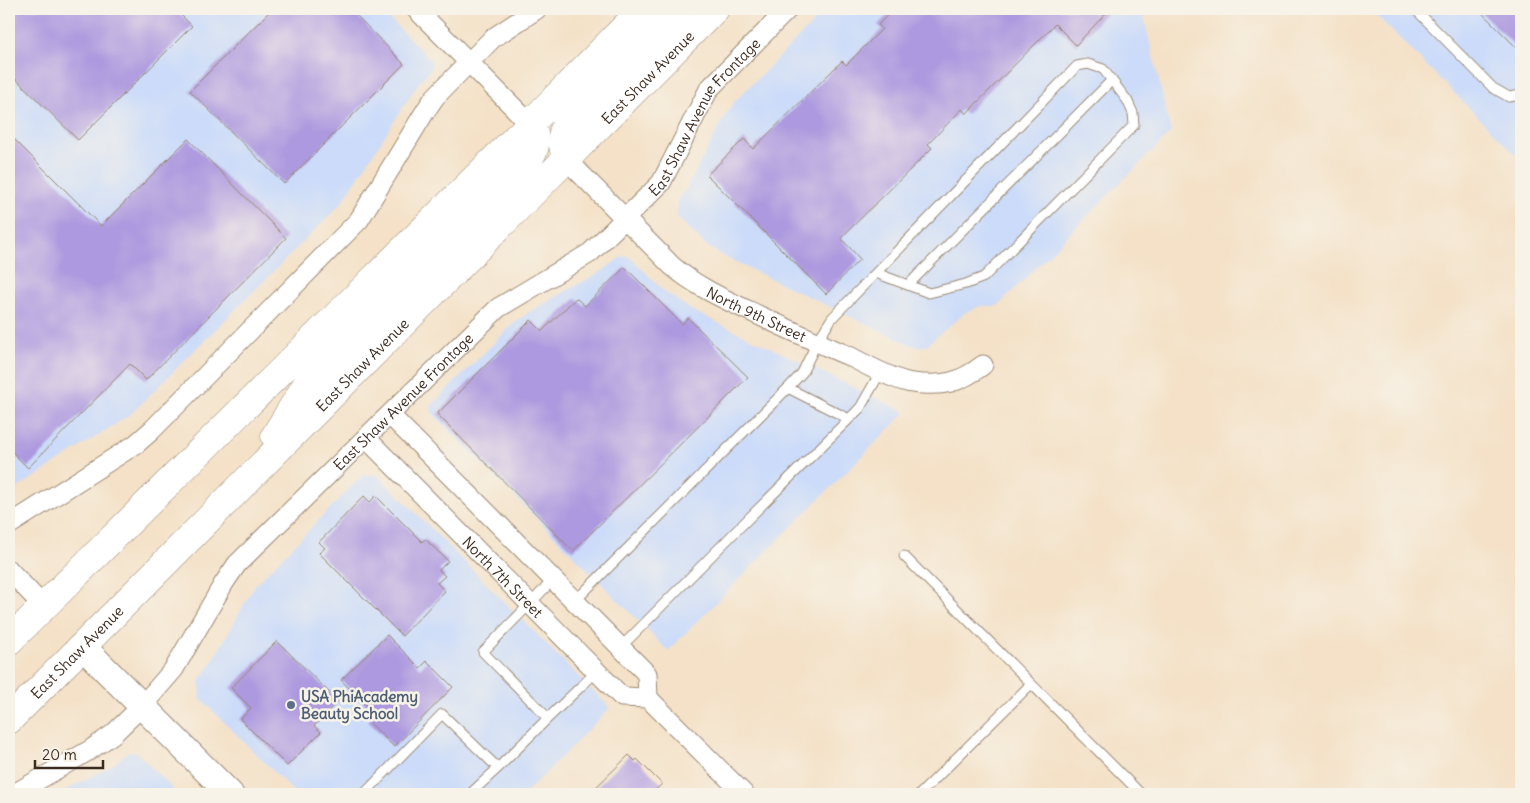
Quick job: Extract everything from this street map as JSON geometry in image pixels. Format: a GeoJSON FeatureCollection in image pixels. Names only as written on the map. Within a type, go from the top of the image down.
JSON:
{"type":"FeatureCollection","features":[{"type":"Feature","properties":{"kind":"main road"},"geometry":{"type":"LineString","coordinates":[[9,641],[530,124],[643,9]]}},
{"type":"Feature","properties":{"kind":"main road"},"geometry":{"type":"LineString","coordinates":[[566,158],[561,142],[563,130],[569,117],[677,9]]}},
{"type":"Feature","properties":{"kind":"main road","name":"East Shaw Avenue"},"geometry":{"type":"LineString","coordinates":[[9,720],[715,9]]}},
{"type":"Feature","properties":{"kind":"main road"},"geometry":{"type":"LineString","coordinates":[[253,474],[308,382],[533,155],[536,135],[530,124]]}},
{"type":"Feature","properties":{"kind":"street"},"geometry":{"type":"LineString","coordinates":[[416,9],[530,124]]}},
{"type":"Feature","properties":{"kind":"street"},"geometry":{"type":"LineString","coordinates":[[9,525],[136,444],[159,423],[359,220],[435,97],[504,29],[537,9]]}},
{"type":"Feature","properties":{"kind":"street","name":"East Shaw Avenue Frontage"},"geometry":{"type":"LineString","coordinates":[[14,794],[90,750],[113,734],[142,706],[174,669],[237,564],[498,308],[590,253],[661,183],[709,89],[788,9]]}},
{"type":"Feature","properties":{"kind":"street","name":"North 9th Street"},"geometry":{"type":"LineString","coordinates":[[566,158],[672,266],[691,282],[713,294],[910,383],[933,384],[955,382],[983,366]]}},
{"type":"Feature","properties":{"kind":"street"},"geometry":{"type":"LineString","coordinates":[[390,415],[647,674],[648,698],[744,794]]}},
{"type":"Feature","properties":{"kind":"street","name":"North 7th Street"},"geometry":{"type":"LineString","coordinates":[[366,438],[622,696],[648,698]]}},
{"type":"Feature","properties":{"kind":"street"},"geometry":{"type":"LineString","coordinates":[[9,570],[43,606]]}},
{"type":"Feature","properties":{"kind":"street"},"geometry":{"type":"LineString","coordinates":[[82,646],[230,794]]}},
{"type":"Feature","properties":{"kind":"lane"},"geometry":{"type":"LineString","coordinates":[[1416,9],[1493,88],[1509,97],[1521,95]]}},
{"type":"Feature","properties":{"kind":"lane"},"geometry":{"type":"LineString","coordinates":[[575,601],[788,388],[802,373],[817,342],[832,318],[1077,66],[1088,64],[1103,69],[1127,100],[1133,113],[1134,125],[991,270],[984,276],[966,284],[929,293],[876,273]]}},
{"type":"Feature","properties":{"kind":"lane"},"geometry":{"type":"LineString","coordinates":[[908,285],[1112,80]]}},
{"type":"Feature","properties":{"kind":"lane"},"geometry":{"type":"LineString","coordinates":[[621,647],[860,408],[881,371]]}},
{"type":"Feature","properties":{"kind":"lane"},"geometry":{"type":"LineString","coordinates":[[788,388],[849,419]]}},
{"type":"Feature","properties":{"kind":"lane"},"geometry":{"type":"LineString","coordinates":[[904,556],[1141,794]]}},
{"type":"Feature","properties":{"kind":"lane"},"geometry":{"type":"LineString","coordinates":[[548,718],[483,652],[553,580]]}},
{"type":"Feature","properties":{"kind":"lane"},"geometry":{"type":"LineString","coordinates":[[470,794],[598,672]]}},
{"type":"Feature","properties":{"kind":"lane"},"geometry":{"type":"LineString","coordinates":[[920,794],[1031,684]]}},
{"type":"Feature","properties":{"kind":"lane"},"geometry":{"type":"LineString","coordinates":[[364,794],[442,714],[498,768]]}},
{"type":"Feature","properties":{"kind":"shaded area"},"geometry":{"type":"Polygon","coordinates":[[[9,9],[380,9],[431,60],[432,64],[431,69],[418,84],[341,204],[131,414],[9,494],[9,9]]]}},
{"type":"Feature","properties":{"kind":"shaded area"},"geometry":{"type":"Polygon","coordinates":[[[827,9],[1153,9],[1144,18],[1171,132],[998,306],[981,306],[966,312],[927,345],[919,347],[911,345],[725,257],[705,245],[677,217],[677,201],[686,189],[726,114],[735,101],[827,9]]]}},
{"type":"Feature","properties":{"kind":"shaded area"},"geometry":{"type":"Polygon","coordinates":[[[1370,9],[1521,9],[1521,153],[1518,157],[1370,9]]]}},
{"type":"Feature","properties":{"kind":"shaded area"},"geometry":{"type":"Polygon","coordinates":[[[627,256],[665,292],[691,310],[906,412],[668,651],[432,413],[431,409],[433,404],[513,324],[531,311],[604,270],[621,257],[627,256]]]}},
{"type":"Feature","properties":{"kind":"shaded area"},"geometry":{"type":"Polygon","coordinates":[[[363,475],[378,475],[610,708],[525,794],[296,794],[200,698],[200,680],[210,666],[255,585],[363,475]]]}},
{"type":"Feature","properties":{"kind":"shaded area"},"geometry":{"type":"Polygon","coordinates":[[[128,752],[136,752],[178,794],[59,794],[113,765],[128,752]]]}},
{"type":"Feature","properties":{"kind":"building"},"geometry":{"type":"Polygon","coordinates":[[[9,9],[175,9],[192,26],[78,140],[9,72],[9,9]]]}},
{"type":"Feature","properties":{"kind":"building"},"geometry":{"type":"Polygon","coordinates":[[[272,9],[350,9],[404,64],[284,184],[190,91],[272,9]]]}},
{"type":"Feature","properties":{"kind":"building"},"geometry":{"type":"Polygon","coordinates":[[[893,9],[1110,9],[1076,45],[1055,24],[966,114],[962,109],[928,144],[932,148],[841,238],[860,259],[826,294],[707,175],[744,139],[753,149],[842,61],[846,65],[882,29],[878,25],[893,9]]]}},
{"type":"Feature","properties":{"kind":"building"},"geometry":{"type":"Polygon","coordinates":[[[1478,9],[1521,9],[1521,52],[1478,9]]]}},
{"type":"Feature","properties":{"kind":"building"},"geometry":{"type":"Polygon","coordinates":[[[9,134],[101,226],[188,139],[286,238],[146,380],[130,364],[28,468],[9,449],[9,134]]]}},
{"type":"Feature","properties":{"kind":"building"},"geometry":{"type":"Polygon","coordinates":[[[625,267],[682,324],[688,318],[748,377],[573,551],[437,414],[531,320],[542,331],[576,298],[585,306],[625,267]]]}},
{"type":"Feature","properties":{"kind":"building"},"geometry":{"type":"Polygon","coordinates":[[[364,496],[370,502],[376,496],[422,542],[425,539],[448,561],[439,570],[445,576],[437,583],[445,591],[402,636],[319,553],[325,548],[319,542],[364,496]]]}},
{"type":"Feature","properties":{"kind":"building"},"geometry":{"type":"Polygon","coordinates":[[[387,635],[420,668],[427,661],[453,687],[394,747],[368,721],[375,714],[341,680],[387,635]]]}},
{"type":"Feature","properties":{"kind":"building","name":"USA PhiAcademy Beauty School"},"geometry":{"type":"Polygon","coordinates":[[[277,641],[338,701],[314,726],[321,732],[287,766],[240,719],[251,708],[231,688],[277,641]]]}},
{"type":"Feature","properties":{"kind":"building"},"geometry":{"type":"Polygon","coordinates":[[[629,755],[635,761],[637,759],[662,784],[651,794],[589,794],[629,755]]]}},
{"type":"Feature","properties":{"kind":"place","name":"USA PhiAcademy Beauty School"},"geometry":{"type":"Point","coordinates":[291,705]}}]}
